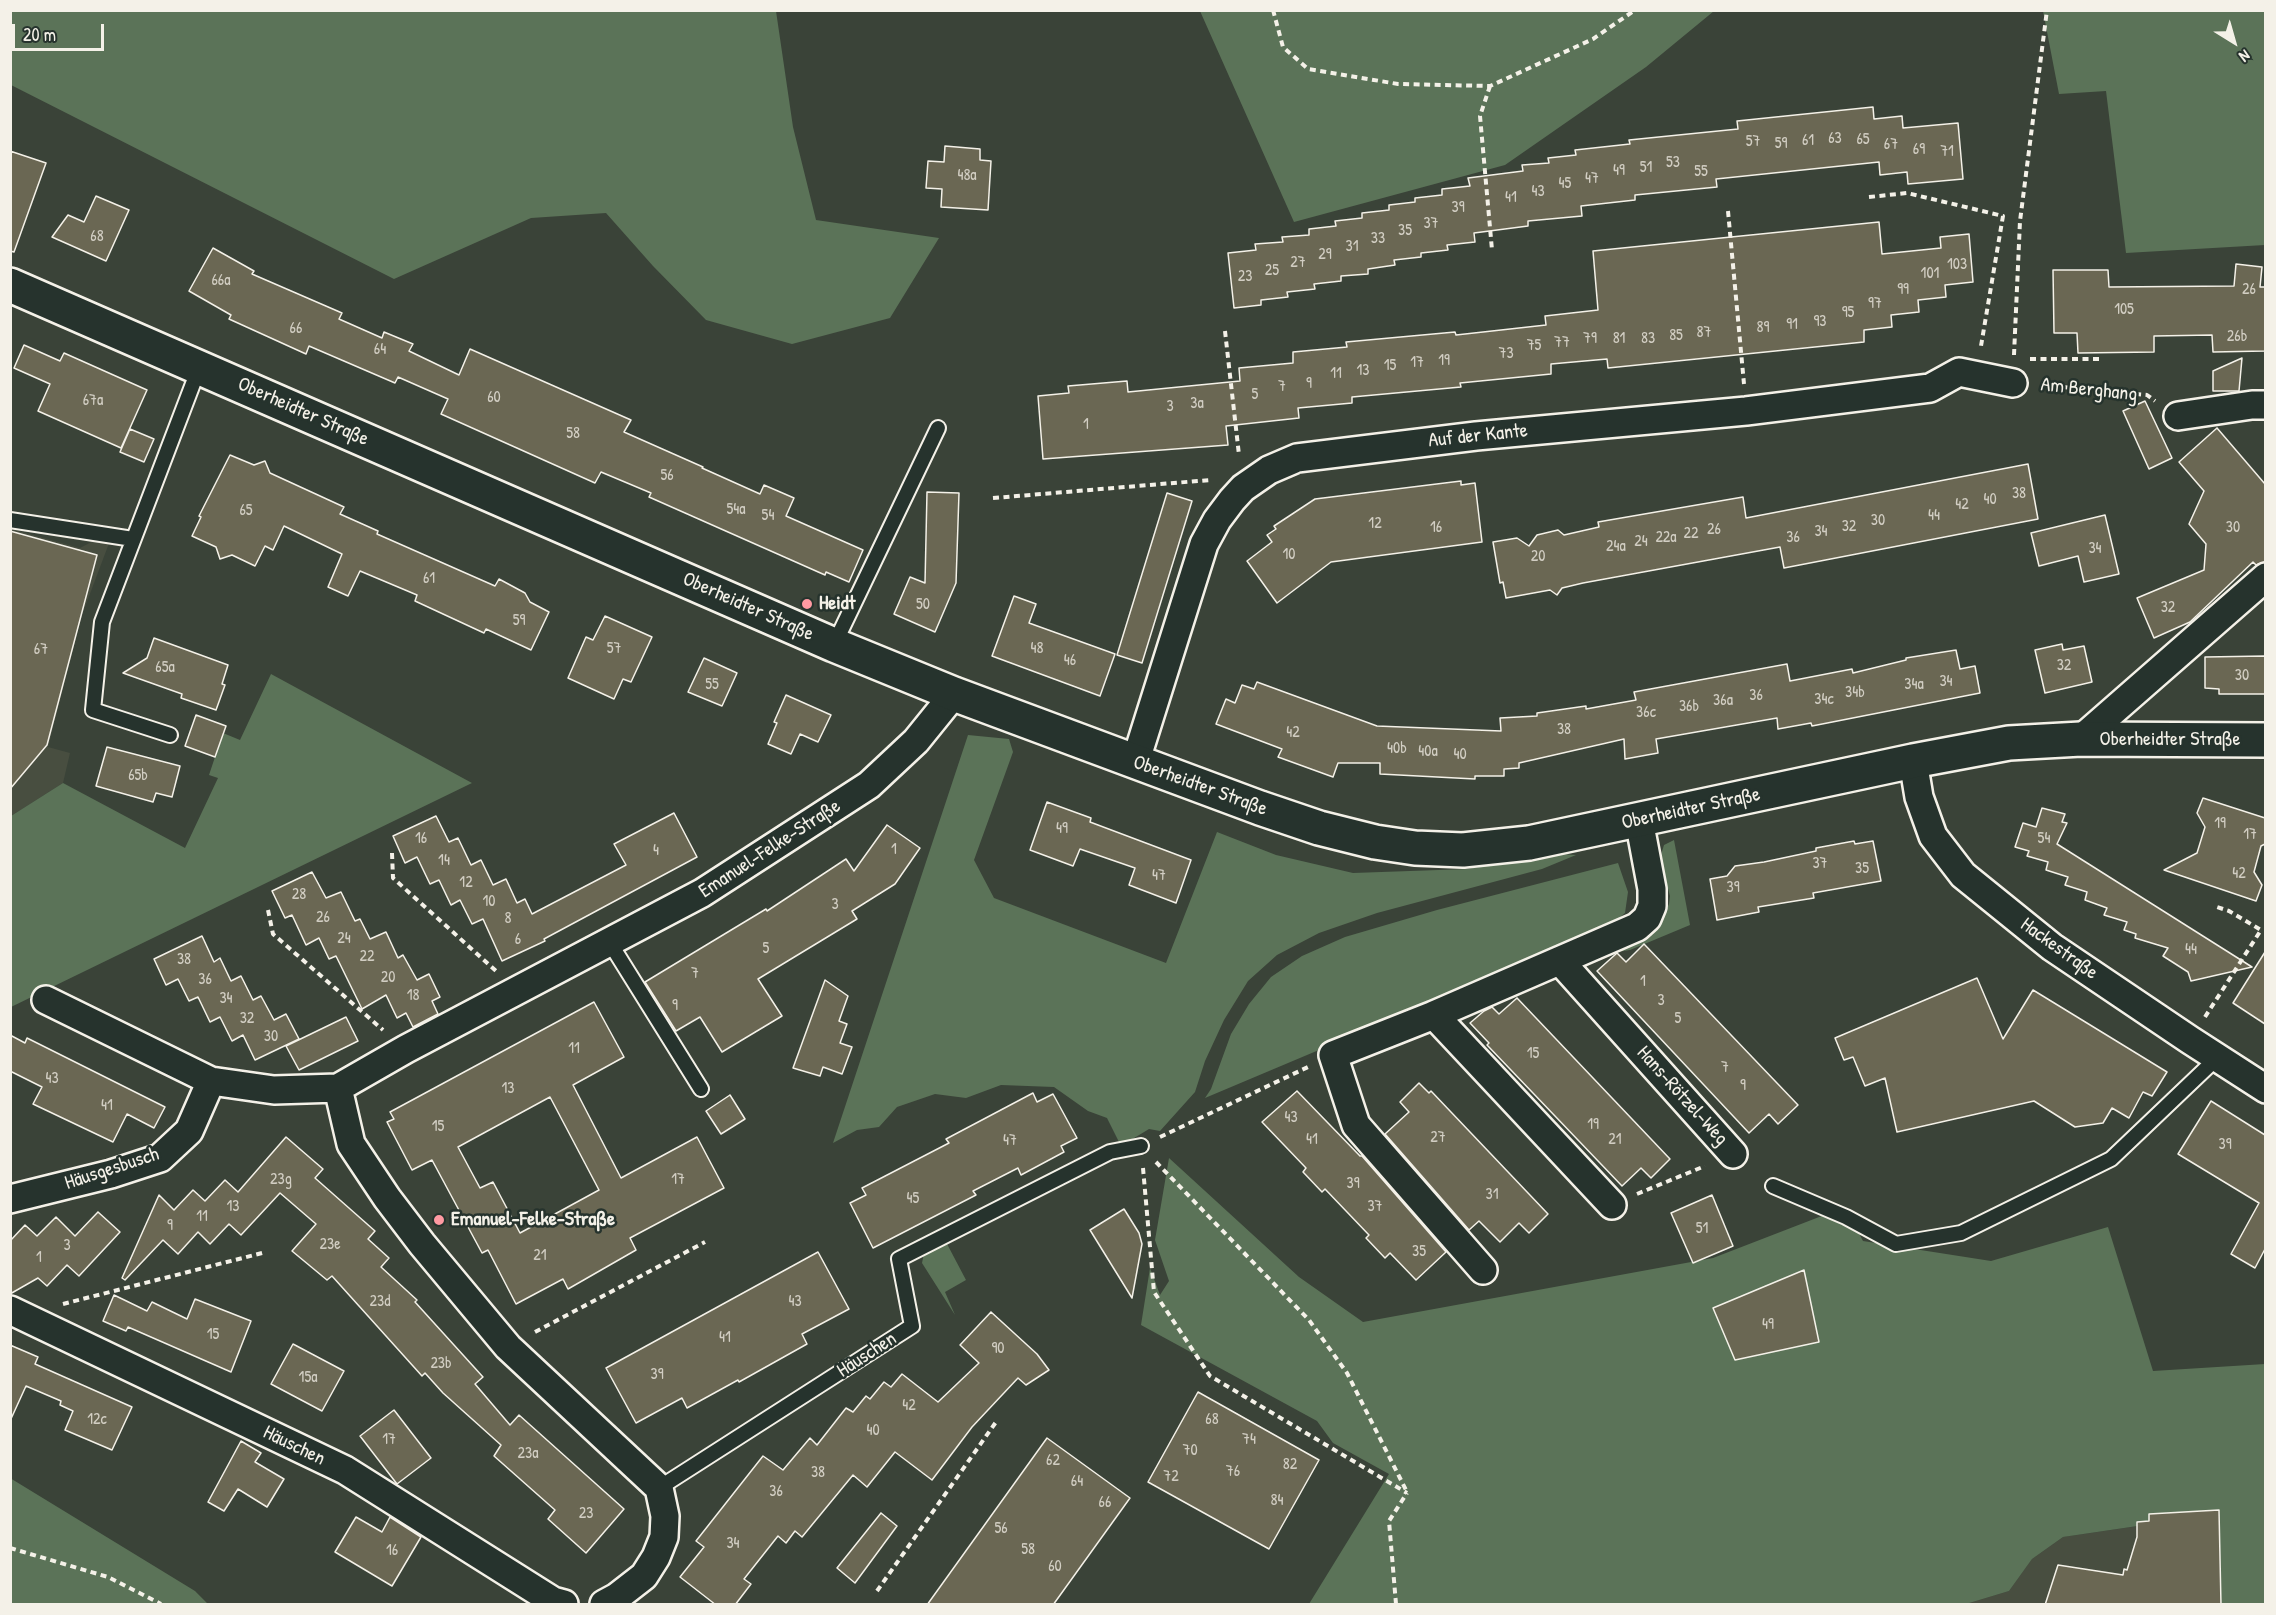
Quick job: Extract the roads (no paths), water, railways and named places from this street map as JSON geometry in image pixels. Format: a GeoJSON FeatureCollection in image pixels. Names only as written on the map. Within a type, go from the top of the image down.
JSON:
{"type":"FeatureCollection","features":[{"type":"Feature","properties":{"kind":"street","name":"Oberheidter Straße"},"geometry":{"type":"LineString","coordinates":[[10,285],[834,645],[954,694],[1135,763],[1319,828],[1375,842],[1415,848],[1463,850],[1529,843],[1913,761],[2009,743],[2080,739],[2265,740]]}},
{"type":"Feature","properties":{"kind":"street","name":"Auf der Kante"},"geometry":{"type":"LineString","coordinates":[[1135,763],[1204,544],[1216,520],[1232,500],[1243,488],[1269,470],[1297,458],[1324,453],[1746,411],[1930,388],[1959,372],[2017,383]]}},
{"type":"Feature","properties":{"kind":"street"},"geometry":{"type":"LineString","coordinates":[[2178,416],[2265,405]]}},
{"type":"Feature","properties":{"kind":"street"},"geometry":{"type":"LineString","coordinates":[[2080,739],[2265,577]]}},
{"type":"Feature","properties":{"kind":"street","name":"Emanuel-Felke-Straße"},"geometry":{"type":"LineString","coordinates":[[46,1000],[211,1081],[274,1090],[338,1088],[405,1049],[702,893],[869,785],[916,741],[954,694]]}},
{"type":"Feature","properties":{"kind":"street","name":"Hackestraße"},"geometry":{"type":"LineString","coordinates":[[1913,761],[1920,797],[1933,836],[1963,875],[2052,947],[2265,1089]]}},
{"type":"Feature","properties":{"kind":"street"},"geometry":{"type":"LineString","coordinates":[[1483,1270],[1356,1125],[1333,1055],[1434,1015],[1637,927],[1647,918],[1652,906],[1652,889],[1639,820]]}},
{"type":"Feature","properties":{"kind":"street","name":"Hans-Rötzel-Weg"},"geometry":{"type":"LineString","coordinates":[[1560,961],[1733,1154]]}},
{"type":"Feature","properties":{"kind":"street"},"geometry":{"type":"LineString","coordinates":[[1434,1015],[1612,1205]]}},
{"type":"Feature","properties":{"kind":"street","name":"Häusgesbusch"},"geometry":{"type":"LineString","coordinates":[[10,1199],[111,1174],[160,1158],[189,1131],[211,1081]]}},
{"type":"Feature","properties":{"kind":"street"},"geometry":{"type":"LineString","coordinates":[[338,1088],[351,1144],[387,1198],[422,1244],[508,1347],[659,1488],[665,1516],[664,1537],[656,1557],[644,1576],[604,1605]]}},
{"type":"Feature","properties":{"kind":"street","name":"Häuschen"},"geometry":{"type":"LineString","coordinates":[[15,1312],[345,1470],[553,1601],[564,1605]]}},
{"type":"Feature","properties":{"kind":"lane"},"geometry":{"type":"LineString","coordinates":[[171,735],[93,710],[102,622],[199,366]]}},
{"type":"Feature","properties":{"kind":"lane"},"geometry":{"type":"LineString","coordinates":[[834,645],[938,428]]}},
{"type":"Feature","properties":{"kind":"lane"},"geometry":{"type":"LineString","coordinates":[[10,520],[133,539]]}},
{"type":"Feature","properties":{"kind":"lane"},"geometry":{"type":"LineString","coordinates":[[610,943],[701,1089]]}},
{"type":"Feature","properties":{"kind":"lane"},"geometry":{"type":"LineString","coordinates":[[1773,1186],[1846,1217],[1896,1244],[1961,1233],[2111,1159],[2217,1058]]}},
{"type":"Feature","properties":{"kind":"lane","name":"Häuschen"},"geometry":{"type":"LineString","coordinates":[[659,1488],[912,1326],[898,1259],[1110,1152],[1141,1146]]}},
{"type":"Feature","properties":{"kind":"place","name":"Heidt"},"geometry":{"type":"Point","coordinates":[807,604]}},
{"type":"Feature","properties":{"kind":"place","name":"Emanuel-Felke-Straße"},"geometry":{"type":"Point","coordinates":[439,1220]}}]}
